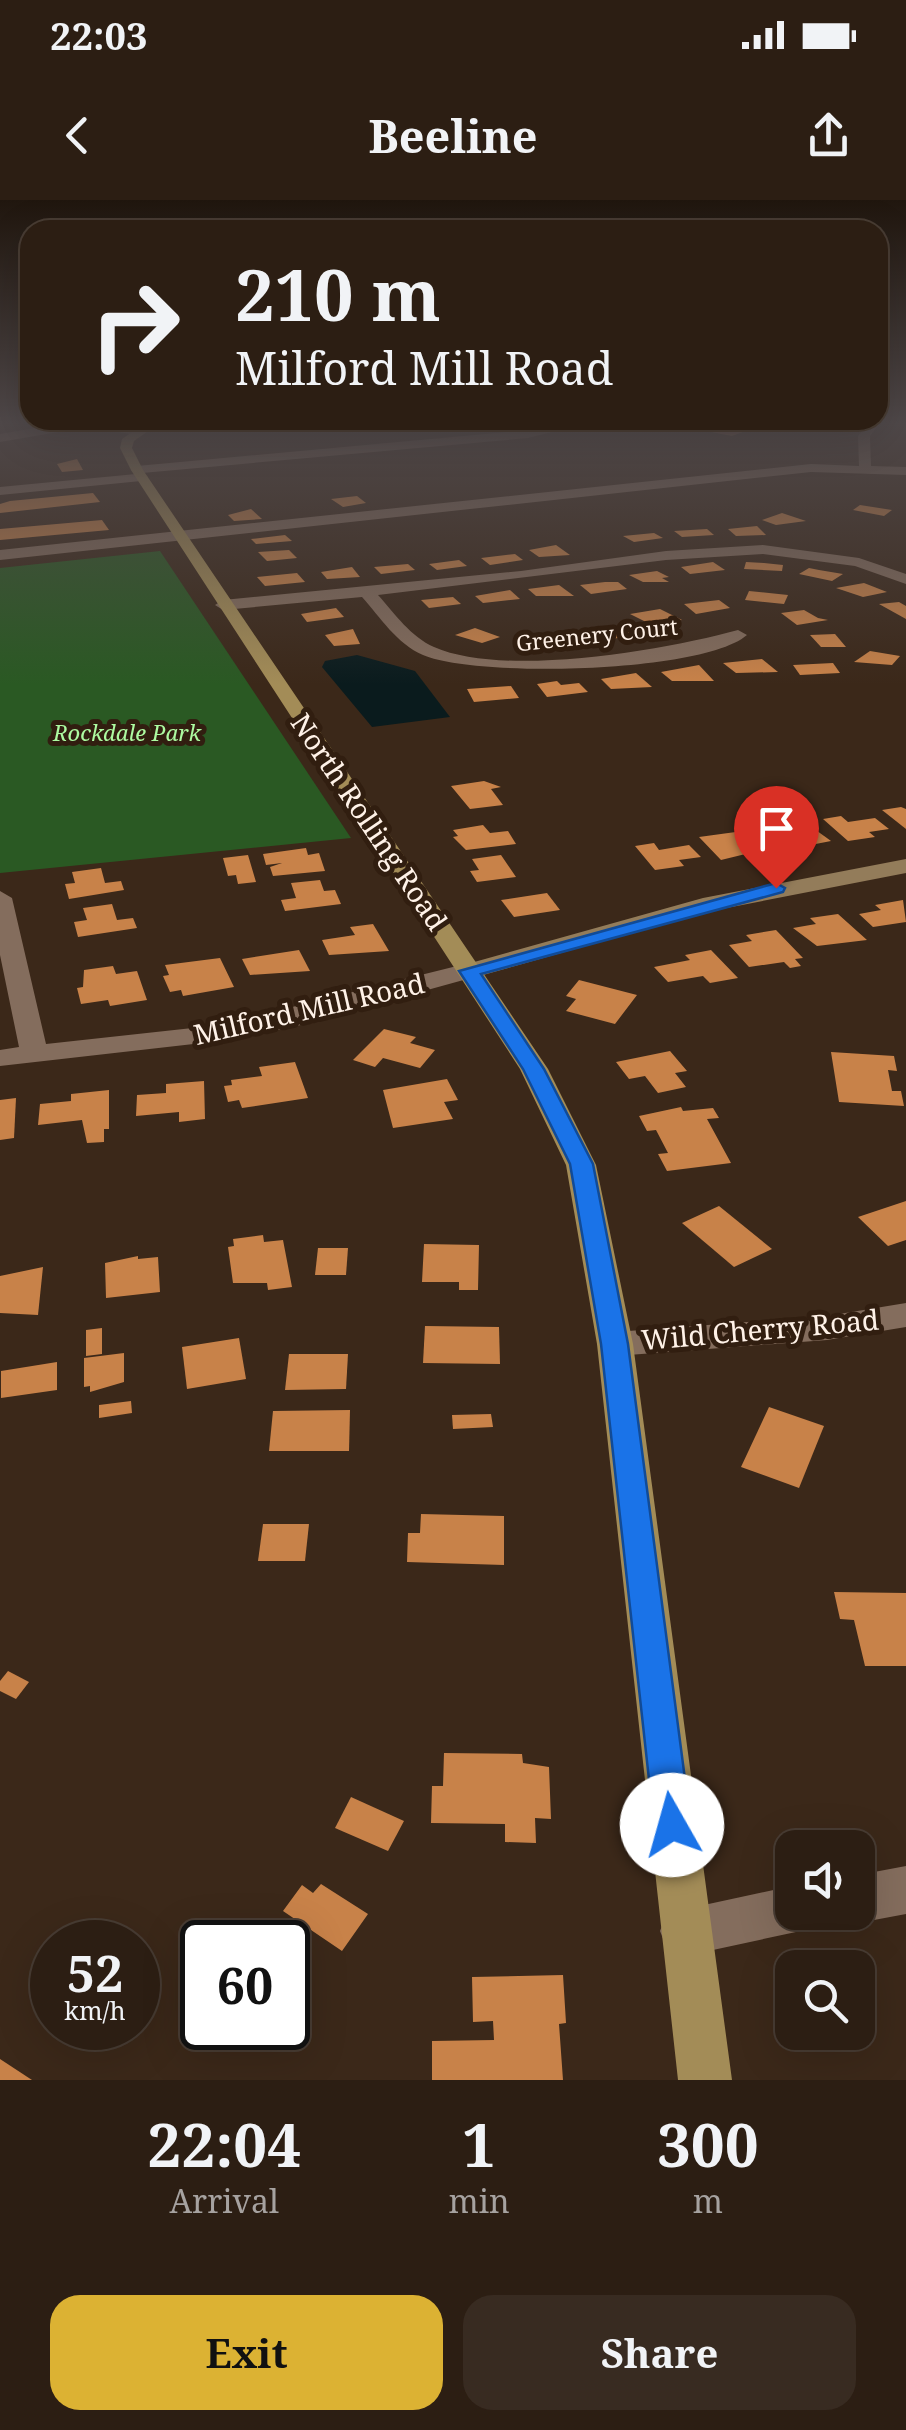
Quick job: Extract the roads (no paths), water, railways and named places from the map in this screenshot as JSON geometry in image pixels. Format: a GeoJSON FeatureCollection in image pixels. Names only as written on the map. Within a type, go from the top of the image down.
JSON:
{"type":"FeatureCollection","features":[{"type":"Feature","properties":{"kind":"main road","name":"North Rolling Road"},"geometry":{"type":"LineString","coordinates":[[161,510],[534,1069],[581,1164],[614,1344],[704,2080]]}},
{"type":"Feature","properties":{"kind":"main road","name":"Milford Mill Road"},"geometry":{"type":"LineString","coordinates":[[469,971],[703,905],[906,866]]}},
{"type":"Feature","properties":{"kind":"street"},"geometry":{"type":"LineString","coordinates":[[0,554],[423,510]]}},
{"type":"Feature","properties":{"kind":"street"},"geometry":{"type":"LineString","coordinates":[[822,556],[839,545]]}},
{"type":"Feature","properties":{"kind":"street"},"geometry":{"type":"LineString","coordinates":[[223,606],[556,572],[686,551],[764,550],[822,556],[906,579]]}},
{"type":"Feature","properties":{"kind":"street","name":"Greenery Court"},"geometry":{"type":"LineString","coordinates":[[366,591],[420,647],[478,664],[556,664],[686,649],[738,634]]}},
{"type":"Feature","properties":{"kind":"street"},"geometry":{"type":"LineString","coordinates":[[0,898],[36,1054]]}},
{"type":"Feature","properties":{"kind":"street","name":"Milford Mill Road"},"geometry":{"type":"LineString","coordinates":[[0,1058],[287,1020],[469,971]]}},
{"type":"Feature","properties":{"kind":"street","name":"Wild Cherry Road"},"geometry":{"type":"LineString","coordinates":[[614,1344],[827,1328],[906,1315]]}},
{"type":"Feature","properties":{"kind":"street"},"geometry":{"type":"LineString","coordinates":[[875,1896],[906,1890]]}},
{"type":"Feature","properties":{"kind":"street"},"geometry":{"type":"LineString","coordinates":[[685,1931],[775,1914]]}},
{"type":"Feature","properties":{"kind":"park label","name":"Rockdale Park"},"geometry":{"type":"Point","coordinates":[127,733]}}]}
